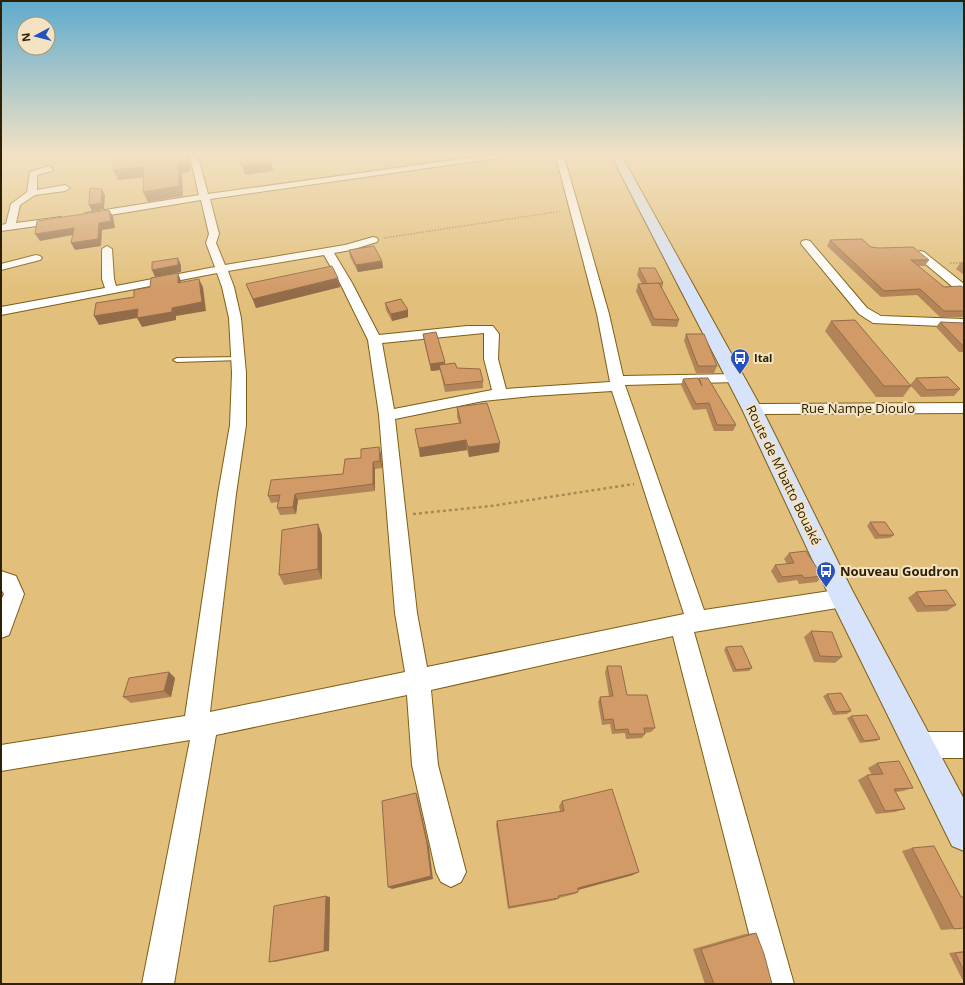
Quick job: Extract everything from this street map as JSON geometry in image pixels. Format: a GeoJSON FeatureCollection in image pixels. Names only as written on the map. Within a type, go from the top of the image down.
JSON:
{"type":"FeatureCollection","features":[{"type":"Feature","properties":{"kind":"street"},"geometry":{"type":"LineString","coordinates":[[5,228],[16,204],[23,199]]}},
{"type":"Feature","properties":{"kind":"street"},"geometry":{"type":"LineString","coordinates":[[5,228],[192,199]]}},
{"type":"Feature","properties":{"kind":"street"},"geometry":{"type":"LineString","coordinates":[[158,984],[200,726],[227,494],[238,425],[239,373],[235,318],[228,287],[211,243],[214,234],[205,199]]}},
{"type":"Feature","properties":{"kind":"street"},"geometry":{"type":"LineString","coordinates":[[573,199],[603,314],[617,384],[649,481],[689,623],[778,984]]}},
{"type":"Feature","properties":{"kind":"street","name":"Route de M'batto Bouaké"},"geometry":{"type":"LineString","coordinates":[[641,199],[752,408],[843,598],[964,834]]}},
{"type":"Feature","properties":{"kind":"street"},"geometry":{"type":"LineString","coordinates":[[1,311],[222,269],[347,248],[373,240]]}},
{"type":"Feature","properties":{"kind":"street"},"geometry":{"type":"LineString","coordinates":[[806,243],[863,311],[878,320],[964,323]]}},
{"type":"Feature","properties":{"kind":"street"},"geometry":{"type":"LineString","coordinates":[[107,249],[108,279],[112,291]]}},
{"type":"Feature","properties":{"kind":"street"},"geometry":{"type":"LineString","coordinates":[[327,251],[346,283],[374,340],[388,415],[406,613],[418,681],[425,765],[451,872]]}},
{"type":"Feature","properties":{"kind":"street"},"geometry":{"type":"LineString","coordinates":[[920,254],[964,290]]}},
{"type":"Feature","properties":{"kind":"street"},"geometry":{"type":"LineString","coordinates":[[1,267],[36,258]]}},
{"type":"Feature","properties":{"kind":"street"},"geometry":{"type":"LineString","coordinates":[[374,340],[488,329],[492,334],[491,359],[500,394]]}},
{"type":"Feature","properties":{"kind":"street"},"geometry":{"type":"LineString","coordinates":[[388,415],[500,394],[617,384],[736,378]]}},
{"type":"Feature","properties":{"kind":"street","name":"Rue Nampe Dioulo"},"geometry":{"type":"LineString","coordinates":[[752,408],[958,408]]}},
{"type":"Feature","properties":{"kind":"street"},"geometry":{"type":"LineString","coordinates":[[958,408],[964,421]]}},
{"type":"Feature","properties":{"kind":"street"},"geometry":{"type":"LineString","coordinates":[[1,580],[9,582],[14,594],[1,628]]}},
{"type":"Feature","properties":{"kind":"street"},"geometry":{"type":"LineString","coordinates":[[1,758],[200,726],[689,623],[843,598]]}},
{"type":"Feature","properties":{"kind":"street"},"geometry":{"type":"LineString","coordinates":[[919,745],[964,745]]}},
{"type":"Feature","properties":{"kind":"lane"},"geometry":{"type":"LineString","coordinates":[[177,360],[238,359]]}},
{"type":"Feature","properties":{"kind":"path"},"geometry":{"type":"LineString","coordinates":[[373,240],[576,209]]}},
{"type":"Feature","properties":{"kind":"path"},"geometry":{"type":"LineString","coordinates":[[397,515],[491,506],[649,481]]}},
{"type":"Feature","properties":{"kind":"building"},"geometry":{"type":"Polygon","coordinates":[[[89,199],[101,199],[101,203],[89,205],[89,199]]]}},
{"type":"Feature","properties":{"kind":"building"},"geometry":{"type":"Polygon","coordinates":[[[109,210],[111,221],[99,223],[98,239],[71,243],[74,228],[35,234],[37,221],[109,210]]]}},
{"type":"Feature","properties":{"kind":"building"},"geometry":{"type":"Polygon","coordinates":[[[862,239],[871,247],[913,247],[929,260],[911,260],[944,287],[961,286],[964,288],[964,311],[944,311],[920,289],[884,291],[830,240],[862,239]]]}},
{"type":"Feature","properties":{"kind":"building"},"geometry":{"type":"Polygon","coordinates":[[[374,246],[382,261],[356,265],[349,250],[374,246]]]}},
{"type":"Feature","properties":{"kind":"building"},"geometry":{"type":"Polygon","coordinates":[[[178,258],[178,265],[152,270],[152,262],[178,258]]]}},
{"type":"Feature","properties":{"kind":"building"},"geometry":{"type":"Polygon","coordinates":[[[332,266],[338,278],[253,299],[246,284],[332,266]]]}},
{"type":"Feature","properties":{"kind":"building"},"geometry":{"type":"Polygon","coordinates":[[[639,268],[655,268],[663,283],[647,284],[639,268]]]}},
{"type":"Feature","properties":{"kind":"building"},"geometry":{"type":"Polygon","coordinates":[[[178,273],[178,283],[199,279],[202,302],[172,308],[172,312],[137,318],[138,309],[94,316],[96,303],[134,297],[134,290],[150,287],[151,278],[178,273]]]}},
{"type":"Feature","properties":{"kind":"building"},"geometry":{"type":"Polygon","coordinates":[[[659,283],[679,320],[654,319],[638,284],[659,283]]]}},
{"type":"Feature","properties":{"kind":"building"},"geometry":{"type":"Polygon","coordinates":[[[401,299],[408,310],[391,314],[385,303],[401,299]]]}},
{"type":"Feature","properties":{"kind":"building"},"geometry":{"type":"Polygon","coordinates":[[[855,320],[911,386],[884,386],[831,321],[855,320]]]}},
{"type":"Feature","properties":{"kind":"building"},"geometry":{"type":"Polygon","coordinates":[[[940,322],[964,323],[964,346],[963,346],[940,322]]]}},
{"type":"Feature","properties":{"kind":"building"},"geometry":{"type":"Polygon","coordinates":[[[436,332],[445,362],[430,364],[423,334],[436,332]]]}},
{"type":"Feature","properties":{"kind":"building"},"geometry":{"type":"Polygon","coordinates":[[[686,334],[704,334],[717,366],[698,366],[686,334]]]}},
{"type":"Feature","properties":{"kind":"building"},"geometry":{"type":"Polygon","coordinates":[[[455,363],[457,368],[480,369],[483,381],[445,385],[439,365],[455,363]]]}},
{"type":"Feature","properties":{"kind":"building"},"geometry":{"type":"Polygon","coordinates":[[[948,377],[960,389],[927,390],[916,378],[948,377]]]}},
{"type":"Feature","properties":{"kind":"building"},"geometry":{"type":"Polygon","coordinates":[[[698,378],[702,386],[699,378],[708,378],[736,425],[717,425],[709,403],[696,404],[683,379],[698,378]]]}},
{"type":"Feature","properties":{"kind":"building"},"geometry":{"type":"Polygon","coordinates":[[[487,403],[500,443],[468,447],[466,440],[419,448],[415,429],[461,423],[457,407],[487,403]]]}},
{"type":"Feature","properties":{"kind":"building"},"geometry":{"type":"Polygon","coordinates":[[[379,447],[380,461],[373,462],[373,484],[295,494],[293,507],[277,508],[280,495],[268,496],[271,480],[343,474],[345,459],[361,458],[361,449],[379,447]]]}},
{"type":"Feature","properties":{"kind":"building"},"geometry":{"type":"Polygon","coordinates":[[[870,522],[885,522],[894,535],[879,535],[870,522]]]}},
{"type":"Feature","properties":{"kind":"building"},"geometry":{"type":"Polygon","coordinates":[[[318,524],[318,569],[279,575],[282,530],[318,524]]]}},
{"type":"Feature","properties":{"kind":"building"},"geometry":{"type":"Polygon","coordinates":[[[806,551],[822,576],[804,578],[802,575],[782,577],[775,565],[794,563],[789,553],[806,551]]]}},
{"type":"Feature","properties":{"kind":"building"},"geometry":{"type":"Polygon","coordinates":[[[946,590],[956,605],[925,606],[916,592],[946,590]]]}},
{"type":"Feature","properties":{"kind":"building"},"geometry":{"type":"Polygon","coordinates":[[[811,631],[832,632],[842,657],[820,656],[811,631]]]}},
{"type":"Feature","properties":{"kind":"building"},"geometry":{"type":"Polygon","coordinates":[[[742,646],[752,668],[736,670],[726,647],[742,646]]]}},
{"type":"Feature","properties":{"kind":"building"},"geometry":{"type":"Polygon","coordinates":[[[607,666],[621,666],[627,695],[647,695],[655,728],[644,728],[645,734],[629,734],[628,729],[615,730],[613,719],[604,720],[600,697],[613,696],[607,666]]]}},
{"type":"Feature","properties":{"kind":"building"},"geometry":{"type":"Polygon","coordinates":[[[169,672],[164,691],[123,697],[129,678],[169,672]]]}},
{"type":"Feature","properties":{"kind":"building"},"geometry":{"type":"Polygon","coordinates":[[[841,693],[851,711],[836,712],[827,694],[841,693]]]}},
{"type":"Feature","properties":{"kind":"building"},"geometry":{"type":"Polygon","coordinates":[[[867,715],[880,739],[864,741],[851,716],[867,715]]]}},
{"type":"Feature","properties":{"kind":"building"},"geometry":{"type":"Polygon","coordinates":[[[899,761],[913,788],[894,789],[905,809],[885,811],[867,775],[883,774],[877,763],[899,761]]]}},
{"type":"Feature","properties":{"kind":"building"},"geometry":{"type":"Polygon","coordinates":[[[612,789],[639,872],[578,888],[578,892],[558,896],[559,898],[509,907],[497,821],[564,811],[562,801],[612,789]]]}},
{"type":"Feature","properties":{"kind":"building"},"geometry":{"type":"Polygon","coordinates":[[[416,793],[427,843],[431,876],[388,887],[382,801],[416,793]]]}},
{"type":"Feature","properties":{"kind":"building"},"geometry":{"type":"Polygon","coordinates":[[[934,846],[961,897],[964,897],[964,928],[954,929],[912,848],[934,846]]]}},
{"type":"Feature","properties":{"kind":"building"},"geometry":{"type":"Polygon","coordinates":[[[326,896],[324,951],[269,962],[274,906],[326,896]]]}},
{"type":"Feature","properties":{"kind":"building"},"geometry":{"type":"Polygon","coordinates":[[[756,933],[764,954],[772,984],[714,984],[701,949],[756,933]]]}},
{"type":"Feature","properties":{"kind":"building"},"geometry":{"type":"Polygon","coordinates":[[[964,952],[964,971],[955,953],[964,952]]]}},
{"type":"Feature","properties":{"kind":"place","name":"Ital"},"geometry":{"type":"Point","coordinates":[740,375]}},
{"type":"Feature","properties":{"kind":"place","name":"Nouveau Goudron"},"geometry":{"type":"Point","coordinates":[826,588]}}]}
